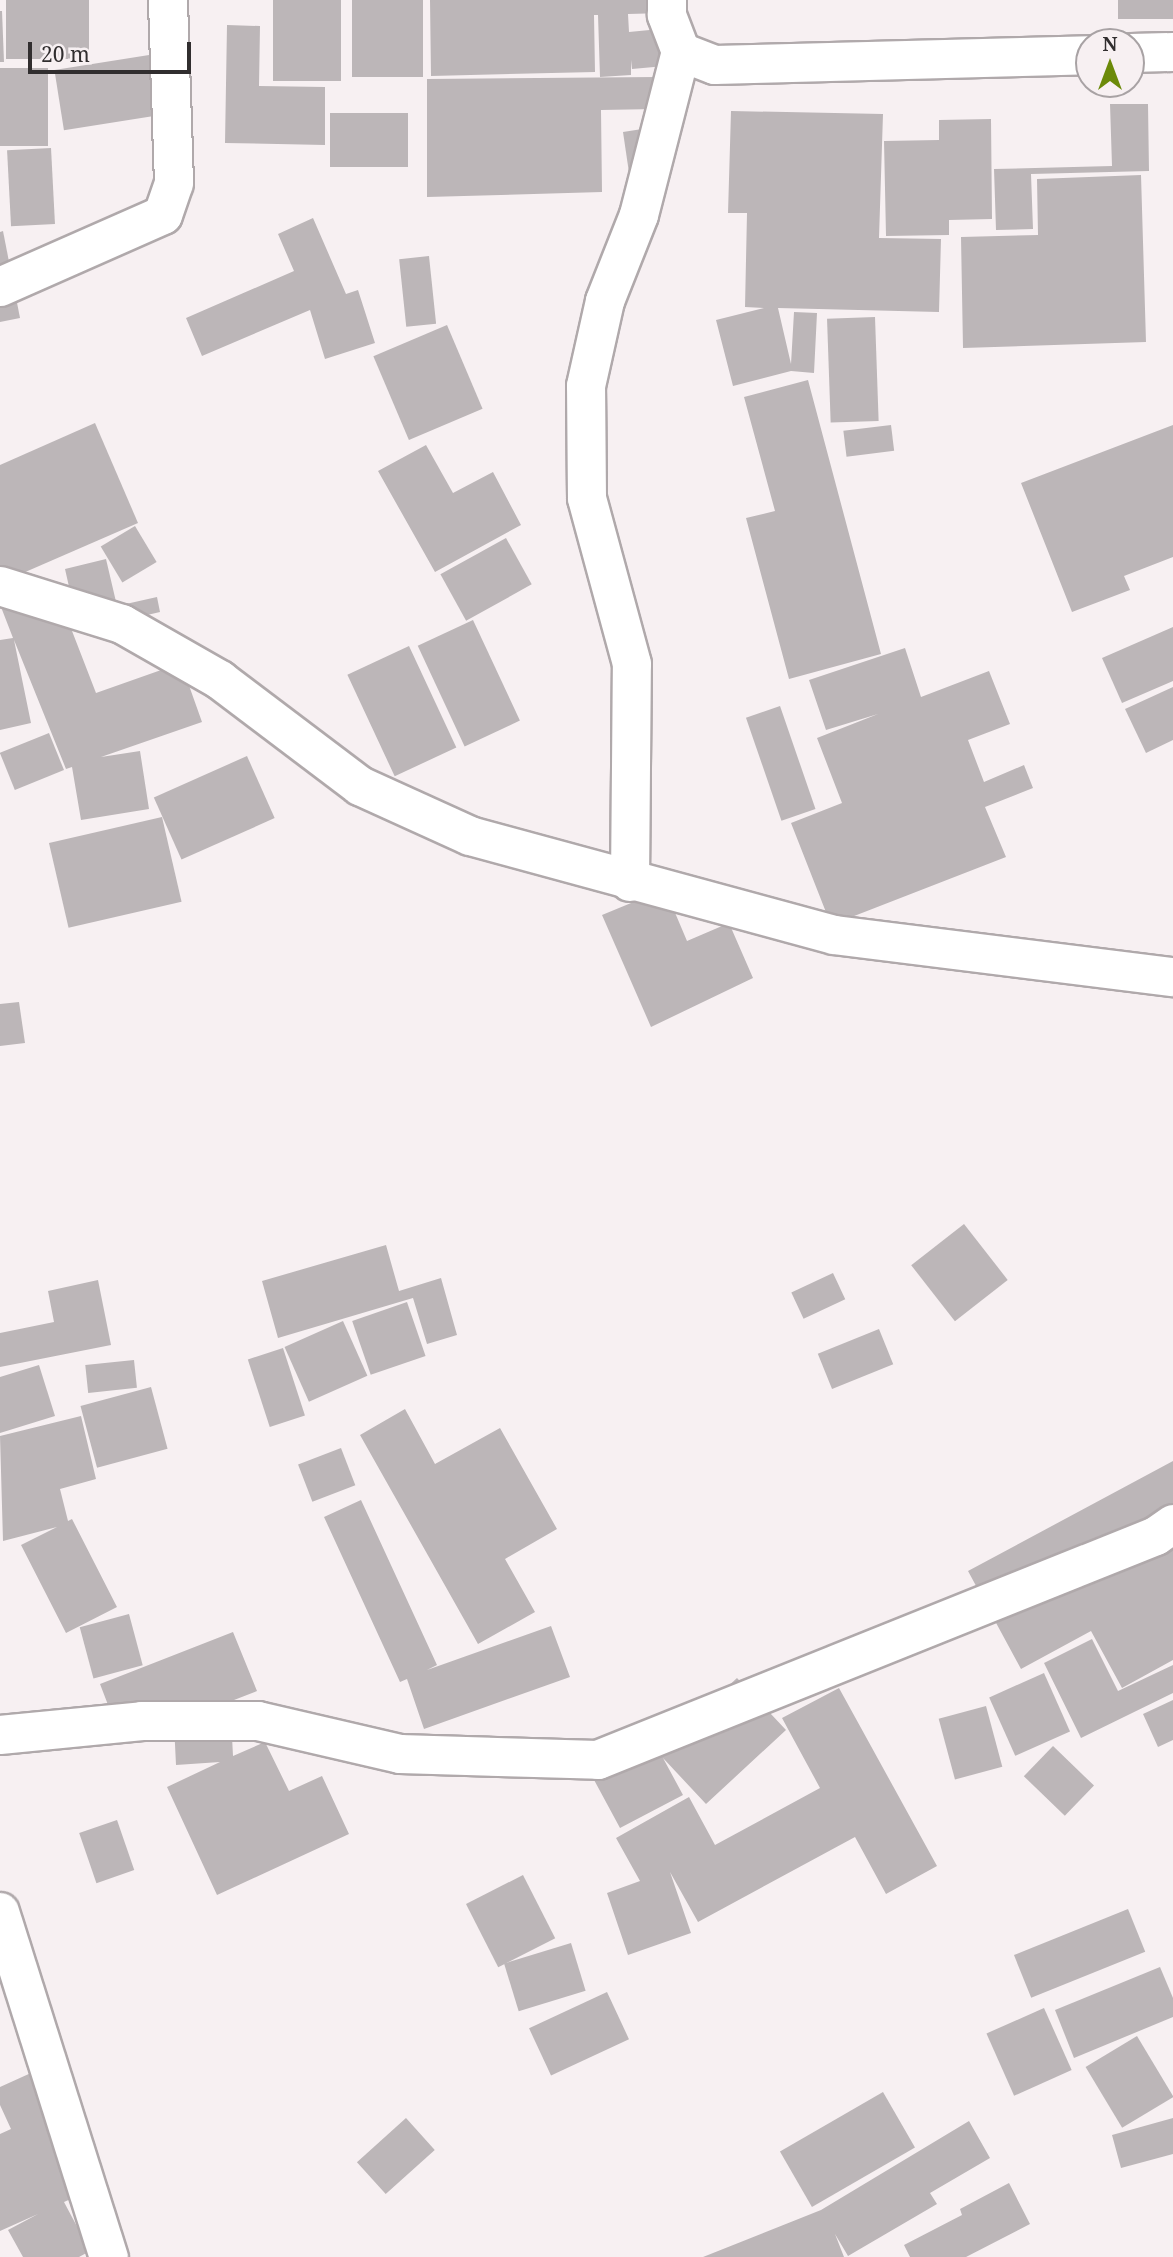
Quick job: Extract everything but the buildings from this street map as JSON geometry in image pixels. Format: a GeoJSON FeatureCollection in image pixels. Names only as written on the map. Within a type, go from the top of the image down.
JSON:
{"type":"FeatureCollection","features":[{"type":"Feature","properties":{"kind":"street"},"geometry":{"type":"LineString","coordinates":[[0,287],[163,215],[174,183],[168,0]]}},
{"type":"Feature","properties":{"kind":"street"},"geometry":{"type":"LineString","coordinates":[[631,882],[632,664],[587,498],[586,386],[605,301],[639,215],[681,52],[667,15],[667,0]]}},
{"type":"Feature","properties":{"kind":"street"},"geometry":{"type":"LineString","coordinates":[[681,52],[715,65],[1075,55]]}},
{"type":"Feature","properties":{"kind":"street"},"geometry":{"type":"LineString","coordinates":[[1145,53],[1173,52]]}},
{"type":"Feature","properties":{"kind":"street"},"geometry":{"type":"LineString","coordinates":[[0,586],[122,624],[220,680],[359,786],[470,835],[631,882],[834,935],[1173,977]]}},
{"type":"Feature","properties":{"kind":"street"},"geometry":{"type":"LineString","coordinates":[[0,1735],[142,1721],[258,1721],[400,1754],[598,1760],[1156,1536],[1173,1524]]}},
{"type":"Feature","properties":{"kind":"street"},"geometry":{"type":"LineString","coordinates":[[0,1912],[8,1968],[109,2257]]}}]}
